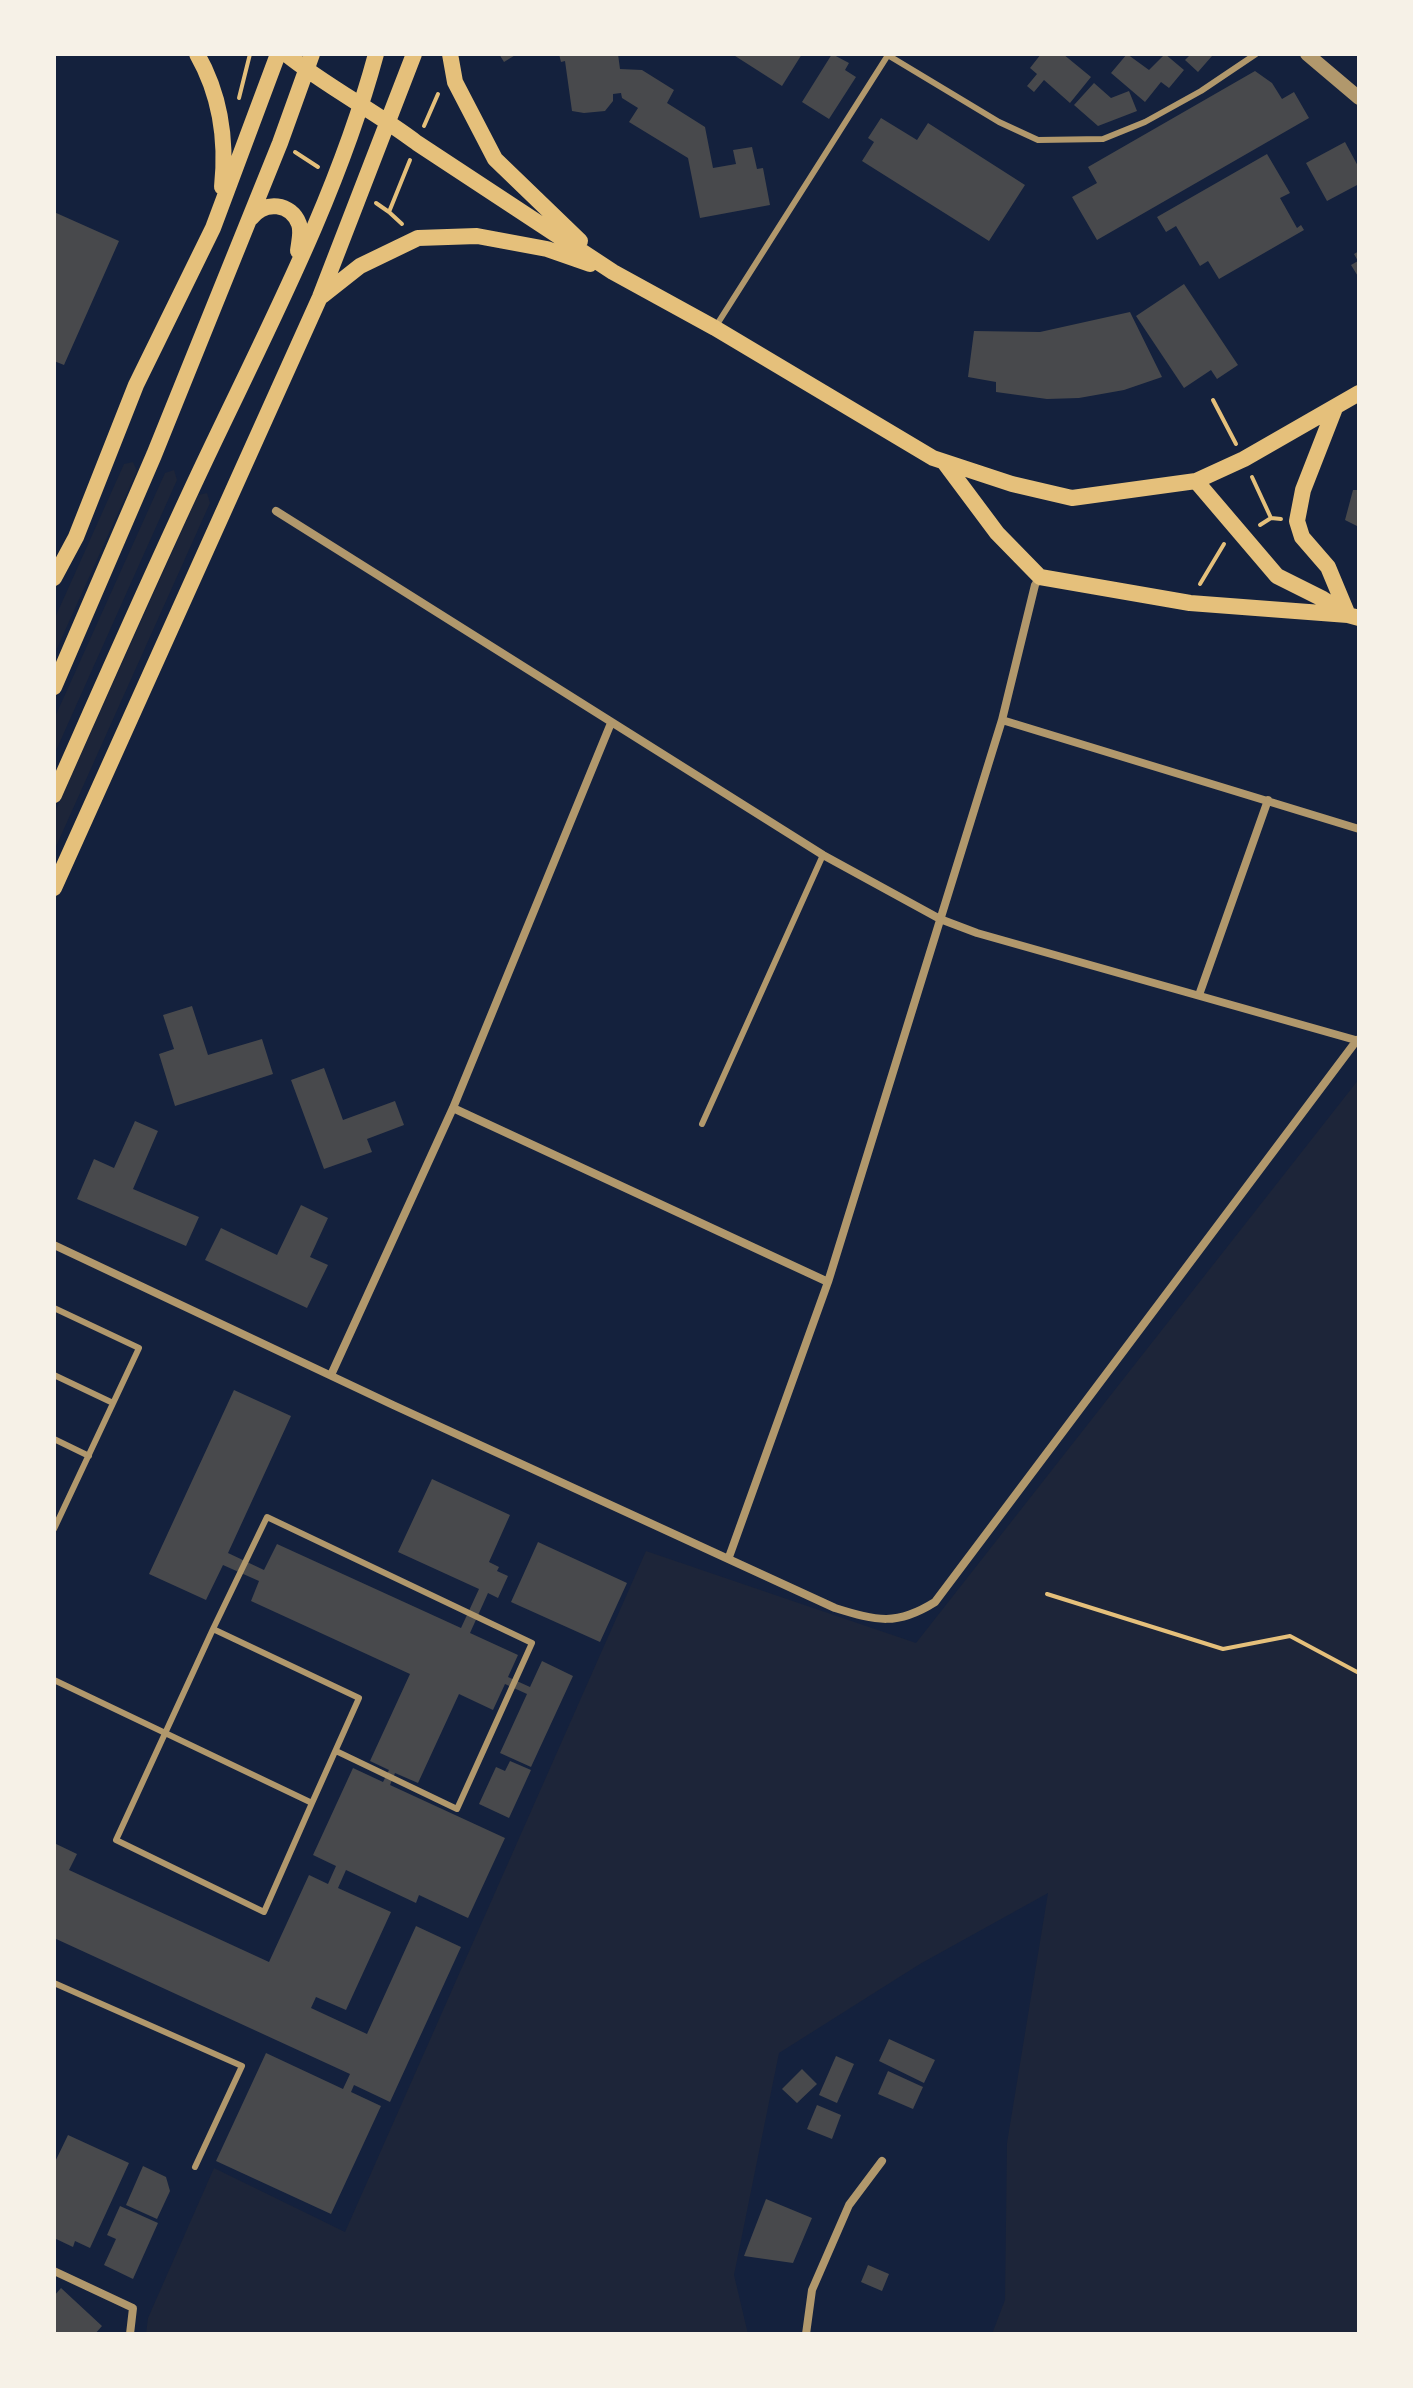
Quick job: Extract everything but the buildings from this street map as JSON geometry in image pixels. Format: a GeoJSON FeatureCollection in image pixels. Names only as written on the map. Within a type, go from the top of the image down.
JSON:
{"type":"FeatureCollection","features":[{"type":"Feature","properties":{"kind":"main road"},"geometry":{"type":"LineString","coordinates":[[197,54],[207,71],[221,119],[224,162],[221,196],[213,228]]}},
{"type":"Feature","properties":{"kind":"main road"},"geometry":{"type":"LineString","coordinates":[[54,578],[76,537],[136,385],[213,228],[278,54]]}},
{"type":"Feature","properties":{"kind":"main road"},"geometry":{"type":"LineString","coordinates":[[286,54],[307,71],[390,122],[613,272],[944,462],[1012,484],[1072,498],[1196,481],[1244,459],[1359,393]]}},
{"type":"Feature","properties":{"kind":"main road"},"geometry":{"type":"LineString","coordinates":[[54,687],[154,455],[312,54]]}},
{"type":"Feature","properties":{"kind":"main road"},"geometry":{"type":"LineString","coordinates":[[54,795],[166,540],[326,203],[362,106],[376,54]]}},
{"type":"Feature","properties":{"kind":"main road"},"geometry":{"type":"LineString","coordinates":[[54,888],[320,297],[414,54]]}},
{"type":"Feature","properties":{"kind":"main road"},"geometry":{"type":"LineString","coordinates":[[450,54],[455,82],[495,159],[613,272]]}},
{"type":"Feature","properties":{"kind":"main road"},"geometry":{"type":"LineString","coordinates":[[247,224],[258,209],[275,205],[292,212],[301,227],[295,272]]}},
{"type":"Feature","properties":{"kind":"main road"},"geometry":{"type":"LineString","coordinates":[[320,297],[360,266],[418,238],[477,236],[547,249],[613,272]]}},
{"type":"Feature","properties":{"kind":"main road"},"geometry":{"type":"LineString","coordinates":[[1335,408],[1303,490],[1297,521],[1302,537],[1328,567],[1354,616]]}},
{"type":"Feature","properties":{"kind":"main road"},"geometry":{"type":"LineString","coordinates":[[944,462],[997,533],[1040,577],[1190,603],[1354,616]]}},
{"type":"Feature","properties":{"kind":"main road"},"geometry":{"type":"LineString","coordinates":[[1196,481],[1277,576],[1354,616]]}},
{"type":"Feature","properties":{"kind":"street"},"geometry":{"type":"LineString","coordinates":[[1307,54],[1359,97]]}},
{"type":"Feature","properties":{"kind":"street"},"geometry":{"type":"LineString","coordinates":[[54,1245],[835,1608],[871,1619],[894,1620],[918,1613],[935,1602],[1358,1040],[977,933],[940,919],[823,855],[276,511]]}},
{"type":"Feature","properties":{"kind":"street"},"geometry":{"type":"LineString","coordinates":[[729,1557],[828,1282],[1002,720],[1035,585],[1040,577]]}},
{"type":"Feature","properties":{"kind":"street"},"geometry":{"type":"LineString","coordinates":[[1002,720],[1359,829]]}},
{"type":"Feature","properties":{"kind":"street"},"geometry":{"type":"LineString","coordinates":[[331,1375],[453,1108],[611,723]]}},
{"type":"Feature","properties":{"kind":"street"},"geometry":{"type":"LineString","coordinates":[[1199,995],[1268,800]]}},
{"type":"Feature","properties":{"kind":"street"},"geometry":{"type":"LineString","coordinates":[[453,1108],[828,1282]]}},
{"type":"Feature","properties":{"kind":"street"},"geometry":{"type":"LineString","coordinates":[[806,2334],[812,2290],[849,2205],[882,2161]]}},
{"type":"Feature","properties":{"kind":"street"},"geometry":{"type":"LineString","coordinates":[[54,2271],[133,2308],[130,2334]]}},
{"type":"Feature","properties":{"kind":"lane"},"geometry":{"type":"LineString","coordinates":[[715,328],[887,55],[999,122],[1038,140],[1103,139],[1145,122],[1187,99],[1256,54]]}},
{"type":"Feature","properties":{"kind":"lane"},"geometry":{"type":"LineString","coordinates":[[702,1124],[823,855]]}},
{"type":"Feature","properties":{"kind":"lane"},"geometry":{"type":"LineString","coordinates":[[54,1308],[139,1348],[54,1529]]}},
{"type":"Feature","properties":{"kind":"lane"},"geometry":{"type":"LineString","coordinates":[[54,1375],[113,1403]]}},
{"type":"Feature","properties":{"kind":"lane"},"geometry":{"type":"LineString","coordinates":[[54,1439],[89,1456]]}},
{"type":"Feature","properties":{"kind":"lane"},"geometry":{"type":"LineString","coordinates":[[54,1506],[63,1510]]}},
{"type":"Feature","properties":{"kind":"lane"},"geometry":{"type":"LineString","coordinates":[[213,1629],[359,1698],[264,1912],[116,1840],[164,1733],[213,1629],[267,1517],[532,1643],[457,1809],[336,1751]]}},
{"type":"Feature","properties":{"kind":"lane"},"geometry":{"type":"LineString","coordinates":[[54,1680],[312,1803]]}},
{"type":"Feature","properties":{"kind":"lane"},"geometry":{"type":"LineString","coordinates":[[54,1983],[242,2066],[195,2167]]}},
{"type":"Feature","properties":{"kind":"path"},"geometry":{"type":"LineString","coordinates":[[1047,1594],[1223,1649],[1290,1636],[1359,1673]]}},
{"type":"Feature","properties":{"kind":"shaded area"},"geometry":{"type":"Polygon","coordinates":[[[133,462],[137,471],[54,655],[54,620],[124,464],[133,462]]]}},
{"type":"Feature","properties":{"kind":"shaded area"},"geometry":{"type":"Polygon","coordinates":[[[174,470],[177,480],[54,755],[54,719],[165,473],[174,470]]]}},
{"type":"Feature","properties":{"kind":"shaded area"},"geometry":{"type":"Polygon","coordinates":[[[207,493],[210,503],[54,851],[54,814],[198,495],[207,493]]]}},
{"type":"Feature","properties":{"kind":"shaded area"},"geometry":{"type":"Polygon","coordinates":[[[1359,1079],[1359,2334],[992,2334],[1005,2300],[1007,2143],[1048,1893],[920,1964],[779,2053],[734,2275],[748,2334],[146,2334],[148,2318],[214,2168],[345,2232],[646,1551],[916,1643],[1359,1079]]]}}]}
